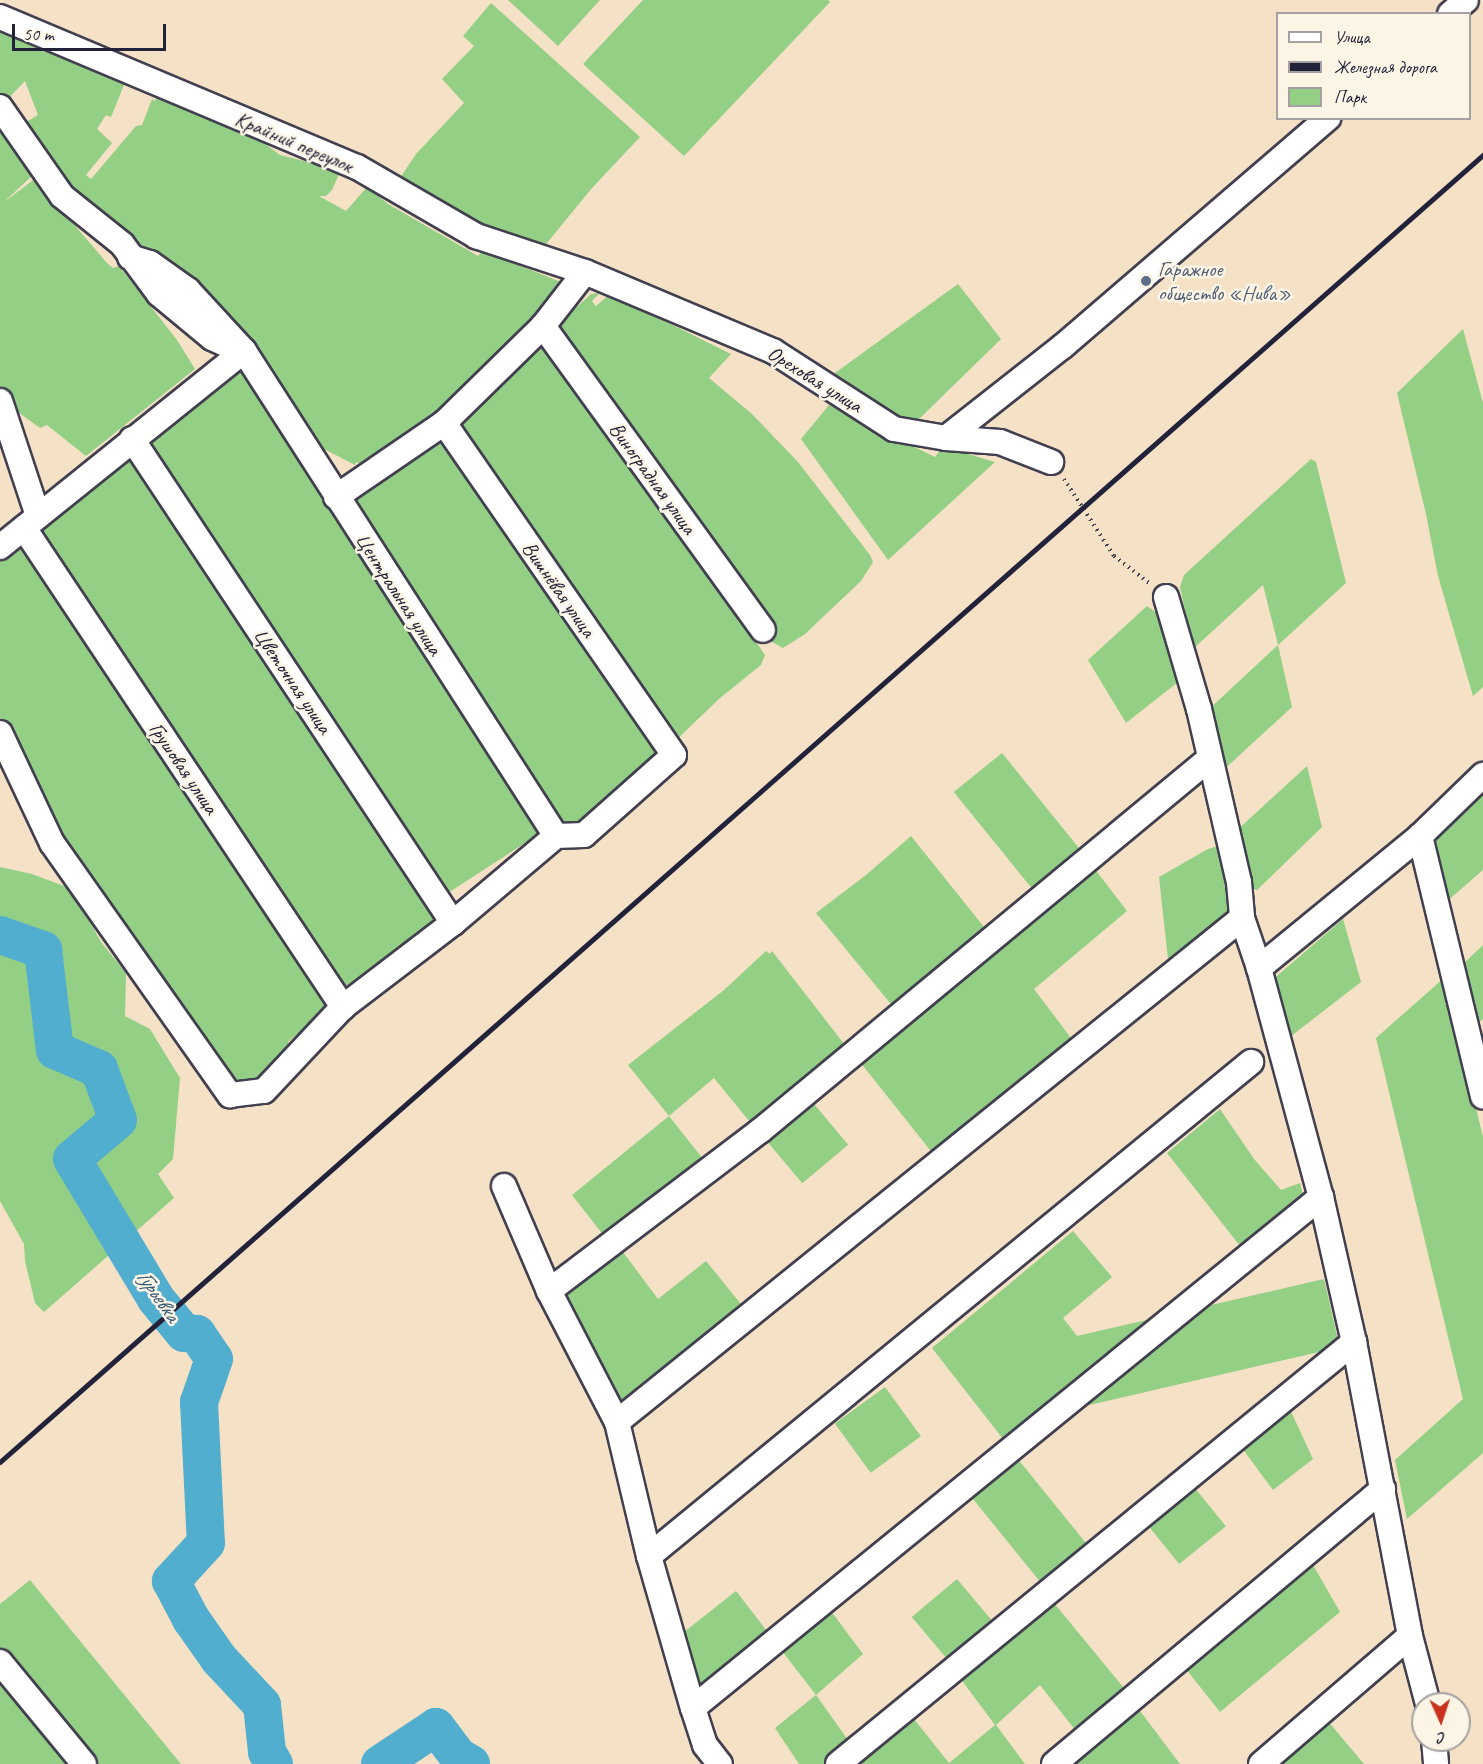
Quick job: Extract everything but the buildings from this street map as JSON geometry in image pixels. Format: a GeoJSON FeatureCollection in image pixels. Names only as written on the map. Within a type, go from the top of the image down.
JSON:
{"type":"FeatureCollection","features":[{"type":"Feature","properties":{"kind":"street"},"geometry":{"type":"LineString","coordinates":[[1452,12],[1466,0]]}},
{"type":"Feature","properties":{"kind":"street","name":"Крайний переулок"},"geometry":{"type":"LineString","coordinates":[[0,17],[357,167],[476,236],[585,272]]}},
{"type":"Feature","properties":{"kind":"street"},"geometry":{"type":"LineString","coordinates":[[0,107],[62,196],[122,244],[159,294],[212,338],[244,351],[0,547]]}},
{"type":"Feature","properties":{"kind":"street"},"geometry":{"type":"LineString","coordinates":[[946,438],[1063,346],[1326,120]]}},
{"type":"Feature","properties":{"kind":"street"},"geometry":{"type":"LineString","coordinates":[[336,497],[444,423],[543,326],[585,272]]}},
{"type":"Feature","properties":{"kind":"street","name":"Ореховая улица"},"geometry":{"type":"LineString","coordinates":[[585,272],[773,351],[894,429],[946,438],[1000,442],[1051,462]]}},
{"type":"Feature","properties":{"kind":"street","name":"Виноградная улица"},"geometry":{"type":"LineString","coordinates":[[543,326],[763,630]]}},
{"type":"Feature","properties":{"kind":"street","name":"Центральная улица"},"geometry":{"type":"LineString","coordinates":[[244,351],[556,836]]}},
{"type":"Feature","properties":{"kind":"street","name":"Грушовая улица"},"geometry":{"type":"LineString","coordinates":[[0,401],[31,522],[343,1007]]}},
{"type":"Feature","properties":{"kind":"street","name":"Вишнёвая улица"},"geometry":{"type":"LineString","coordinates":[[444,423],[674,755],[584,835],[556,836]]}},
{"type":"Feature","properties":{"kind":"street","name":"Цветочная улица"},"geometry":{"type":"LineString","coordinates":[[132,439],[453,923]]}},
{"type":"Feature","properties":{"kind":"street"},"geometry":{"type":"LineString","coordinates":[[1166,597],[1199,709],[1239,882],[1242,918],[1259,968],[1322,1197],[1354,1342],[1410,1636],[1425,1692]]}},
{"type":"Feature","properties":{"kind":"street"},"geometry":{"type":"LineString","coordinates":[[0,733],[52,843],[230,1095],[264,1090],[343,1007],[453,923],[556,836]]}},
{"type":"Feature","properties":{"kind":"street"},"geometry":{"type":"LineString","coordinates":[[549,1291],[760,1131],[1209,759]]}},
{"type":"Feature","properties":{"kind":"street"},"geometry":{"type":"LineString","coordinates":[[1259,968],[1420,836],[1483,775]]}},
{"type":"Feature","properties":{"kind":"street"},"geometry":{"type":"LineString","coordinates":[[1420,836],[1483,1096]]}},
{"type":"Feature","properties":{"kind":"street"},"geometry":{"type":"LineString","coordinates":[[617,1422],[1242,918]]}},
{"type":"Feature","properties":{"kind":"street"},"geometry":{"type":"LineString","coordinates":[[650,1556],[1251,1062]]}},
{"type":"Feature","properties":{"kind":"street"},"geometry":{"type":"LineString","coordinates":[[504,1186],[549,1291],[617,1422],[650,1556],[693,1708],[705,1745],[720,1764]]}},
{"type":"Feature","properties":{"kind":"street"},"geometry":{"type":"LineString","coordinates":[[693,1708],[1322,1197]]}},
{"type":"Feature","properties":{"kind":"street"},"geometry":{"type":"LineString","coordinates":[[838,1764],[1354,1342]]}},
{"type":"Feature","properties":{"kind":"street"},"geometry":{"type":"LineString","coordinates":[[1053,1764],[1383,1490]]}},
{"type":"Feature","properties":{"kind":"street"},"geometry":{"type":"LineString","coordinates":[[1261,1764],[1410,1636]]}},
{"type":"Feature","properties":{"kind":"street"},"geometry":{"type":"LineString","coordinates":[[0,1662],[84,1764]]}},
{"type":"Feature","properties":{"kind":"path"},"geometry":{"type":"LineString","coordinates":[[1051,462],[1114,556],[1166,597]]}},
{"type":"Feature","properties":{"kind":"green space"},"geometry":{"type":"Polygon","coordinates":[[[508,0],[600,0],[558,46],[508,0]]]}},
{"type":"Feature","properties":{"kind":"green space"},"geometry":{"type":"Polygon","coordinates":[[[643,0],[828,0],[830,2],[684,156],[583,64],[643,0]]]}},
{"type":"Feature","properties":{"kind":"green space"},"geometry":{"type":"Polygon","coordinates":[[[491,3],[640,137],[592,188],[542,249],[518,241],[519,237],[483,224],[481,228],[396,184],[416,154],[464,103],[442,79],[474,46],[463,36],[491,3]]]}},
{"type":"Feature","properties":{"kind":"green space"},"geometry":{"type":"Polygon","coordinates":[[[0,30],[39,50],[126,80],[111,117],[106,115],[97,129],[112,143],[86,175],[91,179],[136,126],[142,125],[152,99],[155,101],[158,92],[256,137],[280,155],[316,164],[339,174],[332,190],[326,196],[319,196],[346,211],[367,187],[388,204],[478,256],[482,252],[488,253],[566,284],[559,294],[448,404],[383,458],[368,467],[356,462],[355,465],[326,450],[322,453],[286,397],[72,192],[21,125],[38,115],[25,81],[4,103],[0,99],[0,30]]]}},
{"type":"Feature","properties":{"kind":"green space"},"geometry":{"type":"Polygon","coordinates":[[[0,126],[35,173],[4,202],[40,175],[53,200],[107,263],[113,268],[119,266],[177,340],[195,369],[86,456],[47,425],[40,428],[0,399],[0,126]]]}},
{"type":"Feature","properties":{"kind":"green space"},"geometry":{"type":"Polygon","coordinates":[[[958,284],[1001,339],[914,424],[874,408],[828,378],[958,284]]]}},
{"type":"Feature","properties":{"kind":"green space"},"geometry":{"type":"Polygon","coordinates":[[[600,293],[592,301],[596,306],[610,294],[731,354],[709,378],[752,414],[798,462],[870,555],[873,562],[861,581],[805,634],[783,648],[772,642],[559,329],[559,323],[591,294],[600,293]]]}},
{"type":"Feature","properties":{"kind":"green space"},"geometry":{"type":"Polygon","coordinates":[[[1463,329],[1483,403],[1483,687],[1473,696],[1438,576],[1426,514],[1397,393],[1463,329]]]}},
{"type":"Feature","properties":{"kind":"green space"},"geometry":{"type":"Polygon","coordinates":[[[542,342],[648,486],[765,655],[761,665],[720,698],[675,741],[458,429],[459,422],[542,342]]]}},
{"type":"Feature","properties":{"kind":"green space"},"geometry":{"type":"Polygon","coordinates":[[[241,368],[542,832],[440,898],[139,434],[241,368]]]}},
{"type":"Feature","properties":{"kind":"green space"},"geometry":{"type":"Polygon","coordinates":[[[829,405],[935,457],[942,448],[948,448],[995,462],[888,560],[801,439],[829,405]]]}},
{"type":"Feature","properties":{"kind":"green space"},"geometry":{"type":"Polygon","coordinates":[[[441,436],[661,753],[579,824],[575,821],[572,825],[562,828],[352,503],[355,497],[358,499],[362,493],[382,479],[384,481],[441,436]]]}},
{"type":"Feature","properties":{"kind":"green space"},"geometry":{"type":"Polygon","coordinates":[[[132,452],[439,925],[335,993],[28,520],[132,452]]]}},
{"type":"Feature","properties":{"kind":"green space"},"geometry":{"type":"Polygon","coordinates":[[[1311,459],[1316,462],[1346,583],[1278,645],[1263,585],[1193,649],[1180,587],[1184,575],[1311,459]]]}},
{"type":"Feature","properties":{"kind":"green space"},"geometry":{"type":"Polygon","coordinates":[[[23,537],[333,1003],[288,1042],[291,1049],[242,1092],[84,889],[0,722],[0,555],[23,537]]]}},
{"type":"Feature","properties":{"kind":"green space"},"geometry":{"type":"Polygon","coordinates":[[[1147,606],[1161,616],[1178,682],[1126,723],[1088,660],[1147,606]]]}},
{"type":"Feature","properties":{"kind":"green space"},"geometry":{"type":"Polygon","coordinates":[[[1278,645],[1292,707],[1219,774],[1206,712],[1278,645]]]}},
{"type":"Feature","properties":{"kind":"green space"},"geometry":{"type":"Polygon","coordinates":[[[1002,753],[1083,852],[1034,891],[954,792],[1002,753]]]}},
{"type":"Feature","properties":{"kind":"green space"},"geometry":{"type":"Polygon","coordinates":[[[1307,766],[1322,827],[1257,890],[1248,887],[1234,833],[1307,766]]]}},
{"type":"Feature","properties":{"kind":"green space"},"geometry":{"type":"Polygon","coordinates":[[[1483,789],[1483,870],[1445,903],[1429,842],[1483,789]]]}},
{"type":"Feature","properties":{"kind":"green space"},"geometry":{"type":"Polygon","coordinates":[[[911,836],[988,932],[895,1009],[816,913],[866,875],[911,836]]]}},
{"type":"Feature","properties":{"kind":"green space"},"geometry":{"type":"Polygon","coordinates":[[[1218,846],[1233,913],[1178,960],[1168,959],[1159,877],[1208,849],[1218,846]]]}},
{"type":"Feature","properties":{"kind":"green space"},"geometry":{"type":"Polygon","coordinates":[[[1091,864],[1127,911],[1034,989],[1071,1038],[934,1155],[856,1057],[1091,864]]]}},
{"type":"Feature","properties":{"kind":"green space"},"geometry":{"type":"Polygon","coordinates":[[[0,867],[32,874],[72,889],[101,942],[126,973],[125,1016],[150,1029],[180,1078],[173,1159],[158,1174],[174,1198],[44,1312],[35,1303],[25,1261],[24,1244],[0,1201],[0,867]]]}},
{"type":"Feature","properties":{"kind":"green space"},"geometry":{"type":"Polygon","coordinates":[[[1343,919],[1361,982],[1286,1040],[1270,982],[1343,919]]]}},
{"type":"Feature","properties":{"kind":"green space"},"geometry":{"type":"Polygon","coordinates":[[[1483,945],[1483,1019],[1473,1028],[1460,967],[1483,945]]]}},
{"type":"Feature","properties":{"kind":"green space"},"geometry":{"type":"Polygon","coordinates":[[[766,951],[770,954],[772,951],[848,1049],[754,1127],[714,1078],[669,1116],[628,1065],[724,990],[766,951]]]}},
{"type":"Feature","properties":{"kind":"green space"},"geometry":{"type":"Polygon","coordinates":[[[1444,978],[1483,1137],[1483,1453],[1407,1519],[1395,1460],[1463,1399],[1376,1038],[1444,978]]]}},
{"type":"Feature","properties":{"kind":"green space"},"geometry":{"type":"Polygon","coordinates":[[[809,1098],[848,1145],[802,1183],[763,1137],[809,1098]]]}},
{"type":"Feature","properties":{"kind":"green space"},"geometry":{"type":"Polygon","coordinates":[[[1220,1109],[1254,1159],[1281,1190],[1300,1183],[1304,1198],[1244,1251],[1167,1153],[1220,1109]]]}},
{"type":"Feature","properties":{"kind":"green space"},"geometry":{"type":"Polygon","coordinates":[[[669,1116],[707,1164],[608,1241],[572,1195],[669,1116]]]}},
{"type":"Feature","properties":{"kind":"green space"},"geometry":{"type":"Polygon","coordinates":[[[1073,1231],[1112,1277],[1063,1318],[1101,1366],[1007,1444],[932,1348],[1073,1231]]]}},
{"type":"Feature","properties":{"kind":"green space"},"geometry":{"type":"Polygon","coordinates":[[[620,1248],[658,1299],[706,1261],[745,1309],[627,1404],[614,1402],[563,1295],[620,1248]]]}},
{"type":"Feature","properties":{"kind":"green space"},"geometry":{"type":"Polygon","coordinates":[[[1324,1279],[1340,1347],[1058,1412],[1042,1344],[1324,1279]]]}},
{"type":"Feature","properties":{"kind":"green space"},"geometry":{"type":"Polygon","coordinates":[[[885,1387],[921,1436],[871,1473],[835,1423],[885,1387]]]}},
{"type":"Feature","properties":{"kind":"green space"},"geometry":{"type":"Polygon","coordinates":[[[1288,1405],[1313,1459],[1273,1490],[1239,1444],[1288,1405]]]}},
{"type":"Feature","properties":{"kind":"green space"},"geometry":{"type":"Polygon","coordinates":[[[1013,1453],[1090,1549],[1044,1586],[966,1491],[1013,1453]]]}},
{"type":"Feature","properties":{"kind":"green space"},"geometry":{"type":"Polygon","coordinates":[[[1190,1482],[1226,1526],[1179,1564],[1143,1520],[1190,1482]]]}},
{"type":"Feature","properties":{"kind":"green space"},"geometry":{"type":"Polygon","coordinates":[[[1313,1565],[1340,1612],[1220,1712],[1182,1664],[1313,1565]]]}},
{"type":"Feature","properties":{"kind":"green space"},"geometry":{"type":"Polygon","coordinates":[[[957,1579],[996,1626],[951,1664],[912,1617],[957,1579]]]}},
{"type":"Feature","properties":{"kind":"green space"},"geometry":{"type":"Polygon","coordinates":[[[30,1580],[181,1764],[94,1764],[0,1650],[0,1604],[30,1580]]]}},
{"type":"Feature","properties":{"kind":"green space"},"geometry":{"type":"Polygon","coordinates":[[[736,1591],[773,1639],[700,1688],[695,1686],[679,1636],[736,1591]]]}},
{"type":"Feature","properties":{"kind":"green space"},"geometry":{"type":"Polygon","coordinates":[[[1049,1597],[1128,1693],[1079,1735],[1040,1685],[996,1725],[1025,1764],[850,1764],[910,1714],[949,1763],[995,1725],[957,1674],[1049,1597]]]}},
{"type":"Feature","properties":{"kind":"green space"},"geometry":{"type":"Polygon","coordinates":[[[828,1607],[863,1654],[816,1695],[779,1647],[828,1607]]]}},
{"type":"Feature","properties":{"kind":"green space"},"geometry":{"type":"Polygon","coordinates":[[[0,1678],[69,1764],[0,1764],[0,1678]]]}},
{"type":"Feature","properties":{"kind":"green space"},"geometry":{"type":"Polygon","coordinates":[[[816,1695],[853,1747],[831,1764],[799,1764],[775,1728],[816,1695]]]}},
{"type":"Feature","properties":{"kind":"green space"},"geometry":{"type":"Polygon","coordinates":[[[1134,1703],[1180,1764],[1062,1764],[1134,1703]]]}},
{"type":"Feature","properties":{"kind":"green space"},"geometry":{"type":"Polygon","coordinates":[[[1327,1720],[1364,1764],[1273,1764],[1327,1720]]]}},
{"type":"Feature","properties":{"kind":"waterway","name":"Гурьевка"},"geometry":{"type":"LineString","coordinates":[[0,935],[43,950],[55,1050],[99,1069],[118,1120],[72,1159],[156,1299],[184,1333],[197,1334],[214,1359],[199,1402],[206,1543],[171,1581],[191,1619],[219,1659],[262,1705],[267,1752],[274,1764]]}},
{"type":"Feature","properties":{"kind":"waterway","name":"Гурьевка"},"geometry":{"type":"LineString","coordinates":[[380,1764],[436,1727],[459,1757],[471,1764]]}},
{"type":"Feature","properties":{"kind":"railway"},"geometry":{"type":"LineString","coordinates":[[0,1462],[1483,155]]}},
{"type":"Feature","properties":{"kind":"place","name":"Гаражное общество «Нива»"},"geometry":{"type":"Point","coordinates":[1146,281]}}]}
